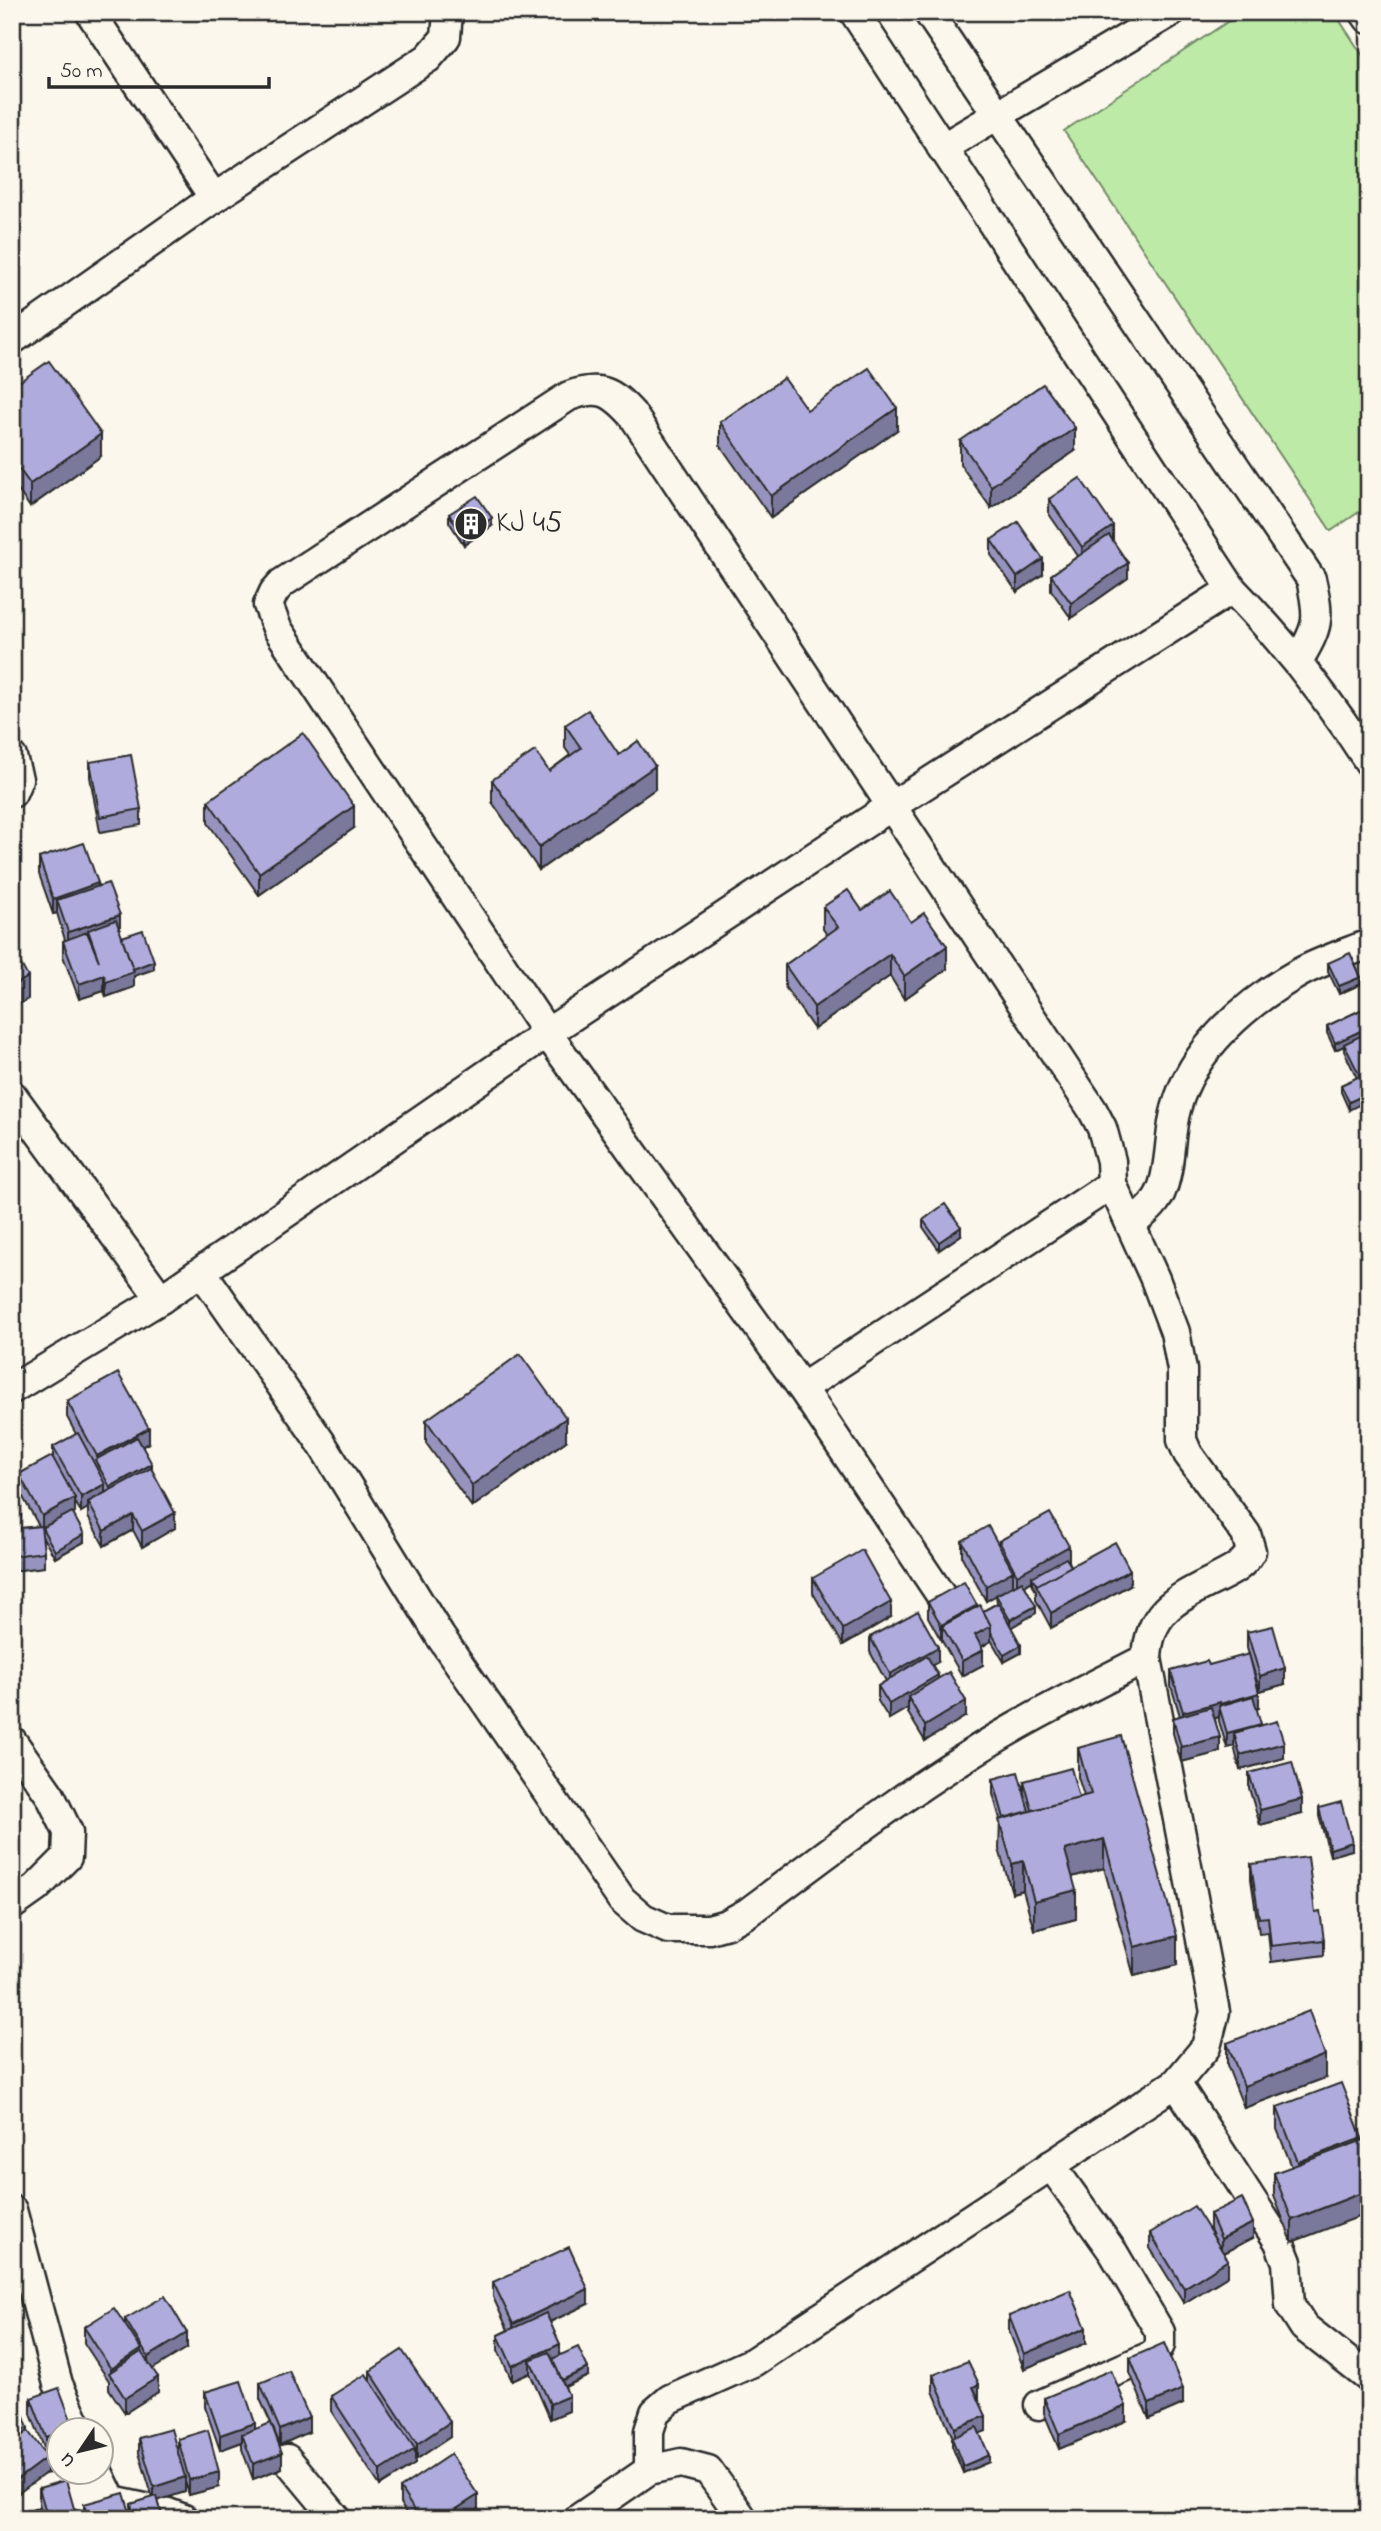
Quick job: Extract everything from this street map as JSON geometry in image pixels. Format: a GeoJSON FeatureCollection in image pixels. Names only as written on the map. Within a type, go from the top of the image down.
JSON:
{"type":"FeatureCollection","features":[{"type":"Feature","properties":{"kind":"street"},"geometry":{"type":"LineString","coordinates":[[90,12],[214,198]]}},
{"type":"Feature","properties":{"kind":"street"},"geometry":{"type":"LineString","coordinates":[[12,340],[214,198],[428,58],[446,37],[448,12]]}},
{"type":"Feature","properties":{"kind":"street"},"geometry":{"type":"LineString","coordinates":[[854,12],[1232,589],[1298,661],[1338,713],[1369,762]]}},
{"type":"Feature","properties":{"kind":"street"},"geometry":{"type":"LineString","coordinates":[[928,12],[1311,579],[1318,612],[1311,638],[1298,661]]}},
{"type":"Feature","properties":{"kind":"street"},"geometry":{"type":"LineString","coordinates":[[942,148],[1171,12]]}},
{"type":"Feature","properties":{"kind":"street"},"geometry":{"type":"LineString","coordinates":[[1364,12],[1369,19]]}},
{"type":"Feature","properties":{"kind":"street"},"geometry":{"type":"LineString","coordinates":[[649,2470],[649,2431],[655,2412],[670,2399],[753,2362],[1176,2083],[1206,2047],[1215,2012],[1147,1658],[1147,1643],[1154,1622],[1163,1612],[1177,1600],[1233,1571],[1246,1560],[1251,1551],[1246,1534],[1188,1454],[1182,1440],[1180,1351],[1155,1279],[1112,1184],[1111,1161],[1102,1128],[1092,1109],[632,414],[616,397],[587,390],[569,396],[294,576],[274,592],[268,605],[276,628],[547,1033],[803,1388],[946,1603]]}},
{"type":"Feature","properties":{"kind":"street"},"geometry":{"type":"LineString","coordinates":[[12,1389],[202,1272],[547,1033],[890,807],[1232,589]]}},
{"type":"Feature","properties":{"kind":"street"},"geometry":{"type":"LineString","coordinates":[[12,757],[18,779],[12,793]]}},
{"type":"Feature","properties":{"kind":"street"},"geometry":{"type":"LineString","coordinates":[[1131,1225],[1150,1209],[1163,1188],[1176,1109],[1189,1074],[1207,1048],[1244,1012],[1283,983],[1301,972],[1369,944]]}},
{"type":"Feature","properties":{"kind":"street"},"geometry":{"type":"LineString","coordinates":[[12,1095],[161,1298]]}},
{"type":"Feature","properties":{"kind":"street"},"geometry":{"type":"LineString","coordinates":[[803,1388],[1112,1184]]}},
{"type":"Feature","properties":{"kind":"street"},"geometry":{"type":"LineString","coordinates":[[202,1272],[320,1441],[440,1636],[622,1899],[643,1917],[668,1929],[709,1929],[727,1924],[747,1913],[874,1818],[963,1758],[1065,1699],[1147,1658]]}},
{"type":"Feature","properties":{"kind":"street"},"geometry":{"type":"LineString","coordinates":[[12,1741],[50,1795],[68,1832],[66,1857],[36,1888],[12,1905]]}},
{"type":"Feature","properties":{"kind":"street"},"geometry":{"type":"LineString","coordinates":[[1176,2083],[1279,2242],[1287,2262],[1290,2305],[1304,2327],[1369,2378]]}},
{"type":"Feature","properties":{"kind":"street"},"geometry":{"type":"LineString","coordinates":[[1039,2406],[1155,2354],[1160,2339],[1160,2332],[1113,2252],[1051,2165]]}},
{"type":"Feature","properties":{"kind":"street"},"geometry":{"type":"LineString","coordinates":[[12,2210],[58,2384],[73,2416]]}},
{"type":"Feature","properties":{"kind":"street"},"geometry":{"type":"LineString","coordinates":[[288,2459],[337,2519]]}},
{"type":"Feature","properties":{"kind":"street"},"geometry":{"type":"LineString","coordinates":[[578,2519],[649,2470],[681,2463],[708,2470],[743,2519]]}},
{"type":"Feature","properties":{"kind":"street"},"geometry":{"type":"LineString","coordinates":[[105,2486],[112,2501]]}},
{"type":"Feature","properties":{"kind":"street"},"geometry":{"type":"LineString","coordinates":[[12,2505],[28,2495],[51,2488],[168,2512],[184,2519]]}},
{"type":"Feature","properties":{"kind":"green space"},"geometry":{"type":"Polygon","coordinates":[[[1242,12],[1334,12],[1369,65],[1369,505],[1331,531],[1064,131],[1242,12]]]}},
{"type":"Feature","properties":{"kind":"building"},"geometry":{"type":"Polygon","coordinates":[[[49,361],[101,434],[30,484],[12,459],[12,387],[49,361]]]}},
{"type":"Feature","properties":{"kind":"building"},"geometry":{"type":"Polygon","coordinates":[[[869,368],[897,408],[771,496],[720,422],[784,378],[807,410],[869,368]]]}},
{"type":"Feature","properties":{"kind":"building"},"geometry":{"type":"Polygon","coordinates":[[[1043,384],[1075,428],[991,486],[960,441],[1043,384]]]}},
{"type":"Feature","properties":{"kind":"building"},"geometry":{"type":"Polygon","coordinates":[[[1080,478],[1113,526],[1082,547],[1049,499],[1080,478]]]}},
{"type":"Feature","properties":{"kind":"building","name":"KJ 45"},"geometry":{"type":"Polygon","coordinates":[[[477,496],[492,518],[464,537],[449,514],[477,496]]]}},
{"type":"Feature","properties":{"kind":"building"},"geometry":{"type":"Polygon","coordinates":[[[1018,522],[1043,559],[1017,577],[991,540],[1018,522]]]}},
{"type":"Feature","properties":{"kind":"building"},"geometry":{"type":"Polygon","coordinates":[[[1109,535],[1128,563],[1071,603],[1051,575],[1109,535]]]}},
{"type":"Feature","properties":{"kind":"building"},"geometry":{"type":"Polygon","coordinates":[[[588,710],[619,755],[638,741],[655,766],[539,847],[492,780],[535,751],[549,771],[581,748],[565,725],[588,710]]]}},
{"type":"Feature","properties":{"kind":"building"},"geometry":{"type":"Polygon","coordinates":[[[303,733],[354,806],[259,873],[208,801],[303,733]]]}},
{"type":"Feature","properties":{"kind":"building"},"geometry":{"type":"Polygon","coordinates":[[[131,755],[141,809],[100,817],[90,762],[131,755]]]}},
{"type":"Feature","properties":{"kind":"building"},"geometry":{"type":"Polygon","coordinates":[[[84,843],[98,883],[53,899],[39,858],[84,843]]]}},
{"type":"Feature","properties":{"kind":"building"},"geometry":{"type":"Polygon","coordinates":[[[108,883],[120,915],[68,932],[57,900],[108,883]]]}},
{"type":"Feature","properties":{"kind":"building"},"geometry":{"type":"Polygon","coordinates":[[[848,890],[862,910],[890,891],[911,922],[924,913],[947,946],[904,976],[890,954],[814,1007],[785,965],[838,927],[823,907],[848,890]]]}},
{"type":"Feature","properties":{"kind":"building"},"geometry":{"type":"Polygon","coordinates":[[[116,920],[134,972],[106,982],[104,975],[79,984],[63,941],[87,932],[99,961],[88,930],[116,920]]]}},
{"type":"Feature","properties":{"kind":"building"},"geometry":{"type":"Polygon","coordinates":[[[143,930],[154,961],[133,969],[122,937],[143,930]]]}},
{"type":"Feature","properties":{"kind":"building"},"geometry":{"type":"Polygon","coordinates":[[[12,948],[28,977],[12,986],[12,948]]]}},
{"type":"Feature","properties":{"kind":"building"},"geometry":{"type":"Polygon","coordinates":[[[1350,953],[1361,977],[1339,986],[1328,963],[1350,953]]]}},
{"type":"Feature","properties":{"kind":"building"},"geometry":{"type":"Polygon","coordinates":[[[1369,979],[1369,996],[1362,982],[1369,979]]]}},
{"type":"Feature","properties":{"kind":"building"},"geometry":{"type":"Polygon","coordinates":[[[1367,1007],[1369,1027],[1335,1043],[1327,1026],[1367,1007]]]}},
{"type":"Feature","properties":{"kind":"building"},"geometry":{"type":"Polygon","coordinates":[[[1362,1035],[1369,1050],[1369,1070],[1359,1074],[1344,1044],[1362,1035]]]}},
{"type":"Feature","properties":{"kind":"building"},"geometry":{"type":"Polygon","coordinates":[[[1364,1074],[1369,1084],[1369,1093],[1349,1102],[1341,1085],[1364,1074]]]}},
{"type":"Feature","properties":{"kind":"building"},"geometry":{"type":"Polygon","coordinates":[[[945,1204],[961,1227],[939,1242],[923,1220],[945,1204]]]}},
{"type":"Feature","properties":{"kind":"building"},"geometry":{"type":"Polygon","coordinates":[[[520,1354],[566,1418],[472,1485],[426,1420],[520,1354]]]}},
{"type":"Feature","properties":{"kind":"building"},"geometry":{"type":"Polygon","coordinates":[[[118,1373],[149,1428],[97,1456],[67,1401],[118,1373]]]}},
{"type":"Feature","properties":{"kind":"building"},"geometry":{"type":"Polygon","coordinates":[[[78,1433],[105,1484],[81,1497],[53,1447],[78,1433]]]}},
{"type":"Feature","properties":{"kind":"building"},"geometry":{"type":"Polygon","coordinates":[[[137,1437],[152,1464],[110,1487],[95,1460],[137,1437]]]}},
{"type":"Feature","properties":{"kind":"building"},"geometry":{"type":"Polygon","coordinates":[[[52,1456],[75,1498],[42,1516],[19,1474],[52,1456]]]}},
{"type":"Feature","properties":{"kind":"building"},"geometry":{"type":"Polygon","coordinates":[[[151,1468],[175,1513],[142,1531],[133,1515],[104,1531],[88,1502],[151,1468]]]}},
{"type":"Feature","properties":{"kind":"building"},"geometry":{"type":"Polygon","coordinates":[[[17,1476],[21,1503],[12,1505],[12,1477],[17,1476]]]}},
{"type":"Feature","properties":{"kind":"building"},"geometry":{"type":"Polygon","coordinates":[[[72,1512],[84,1534],[55,1551],[42,1528],[72,1512]]]}},
{"type":"Feature","properties":{"kind":"building"},"geometry":{"type":"Polygon","coordinates":[[[1050,1513],[1069,1546],[1017,1575],[999,1541],[1050,1513]]]}},
{"type":"Feature","properties":{"kind":"building"},"geometry":{"type":"Polygon","coordinates":[[[41,1526],[44,1552],[12,1556],[12,1529],[41,1526]]]}},
{"type":"Feature","properties":{"kind":"building"},"geometry":{"type":"Polygon","coordinates":[[[988,1526],[1013,1571],[986,1586],[962,1541],[988,1526]]]}},
{"type":"Feature","properties":{"kind":"building"},"geometry":{"type":"Polygon","coordinates":[[[1115,1542],[1130,1570],[1051,1613],[1036,1585],[1115,1542]]]}},
{"type":"Feature","properties":{"kind":"building"},"geometry":{"type":"Polygon","coordinates":[[[862,1550],[891,1602],[843,1629],[813,1578],[862,1550]]]}},
{"type":"Feature","properties":{"kind":"building"},"geometry":{"type":"Polygon","coordinates":[[[1066,1558],[1071,1566],[1037,1585],[1032,1577],[1066,1558]]]}},
{"type":"Feature","properties":{"kind":"building"},"geometry":{"type":"Polygon","coordinates":[[[1022,1581],[1036,1606],[1010,1620],[996,1595],[1022,1581]]]}},
{"type":"Feature","properties":{"kind":"building"},"geometry":{"type":"Polygon","coordinates":[[[964,1582],[977,1605],[941,1625],[928,1602],[964,1582]]]}},
{"type":"Feature","properties":{"kind":"building"},"geometry":{"type":"Polygon","coordinates":[[[998,1603],[1021,1645],[1004,1655],[983,1611],[998,1603]]]}},
{"type":"Feature","properties":{"kind":"building"},"geometry":{"type":"Polygon","coordinates":[[[980,1605],[991,1626],[975,1635],[983,1650],[962,1661],[942,1626],[980,1605]]]}},
{"type":"Feature","properties":{"kind":"building"},"geometry":{"type":"Polygon","coordinates":[[[918,1611],[938,1647],[890,1674],[870,1637],[918,1611]]]}},
{"type":"Feature","properties":{"kind":"building"},"geometry":{"type":"Polygon","coordinates":[[[1273,1626],[1285,1668],[1260,1676],[1247,1632],[1273,1626]]]}},
{"type":"Feature","properties":{"kind":"building"},"geometry":{"type":"Polygon","coordinates":[[[1249,1654],[1259,1693],[1183,1712],[1171,1671],[1207,1661],[1209,1665],[1249,1654]]]}},
{"type":"Feature","properties":{"kind":"building"},"geometry":{"type":"Polygon","coordinates":[[[927,1656],[938,1675],[889,1704],[878,1686],[927,1656]]]}},
{"type":"Feature","properties":{"kind":"building"},"geometry":{"type":"Polygon","coordinates":[[[949,1672],[966,1701],[925,1726],[908,1697],[949,1672]]]}},
{"type":"Feature","properties":{"kind":"building"},"geometry":{"type":"Polygon","coordinates":[[[1253,1696],[1261,1724],[1227,1733],[1219,1706],[1253,1696]]]}},
{"type":"Feature","properties":{"kind":"building"},"geometry":{"type":"Polygon","coordinates":[[[1211,1707],[1220,1737],[1181,1747],[1173,1718],[1211,1707]]]}},
{"type":"Feature","properties":{"kind":"building"},"geometry":{"type":"Polygon","coordinates":[[[1277,1721],[1284,1743],[1240,1755],[1234,1733],[1277,1721]]]}},
{"type":"Feature","properties":{"kind":"building"},"geometry":{"type":"Polygon","coordinates":[[[1121,1736],[1177,1936],[1134,1947],[1104,1839],[1065,1850],[1076,1890],[1034,1901],[1023,1861],[1012,1864],[999,1820],[1091,1794],[1078,1748],[1121,1736]]]}},
{"type":"Feature","properties":{"kind":"building"},"geometry":{"type":"Polygon","coordinates":[[[1292,1762],[1302,1799],[1260,1810],[1249,1773],[1292,1762]]]}},
{"type":"Feature","properties":{"kind":"building"},"geometry":{"type":"Polygon","coordinates":[[[1071,1768],[1079,1798],[1032,1810],[1024,1781],[1071,1768]]]}},
{"type":"Feature","properties":{"kind":"building"},"geometry":{"type":"Polygon","coordinates":[[[1018,1772],[1029,1811],[1004,1818],[993,1779],[1018,1772]]]}},
{"type":"Feature","properties":{"kind":"building"},"geometry":{"type":"Polygon","coordinates":[[[1341,1802],[1352,1842],[1330,1849],[1319,1808],[1341,1802]]]}},
{"type":"Feature","properties":{"kind":"building"},"geometry":{"type":"Polygon","coordinates":[[[1308,1857],[1315,1912],[1320,1911],[1324,1940],[1271,1946],[1268,1917],[1259,1918],[1251,1864],[1308,1857]]]}},
{"type":"Feature","properties":{"kind":"building"},"geometry":{"type":"Polygon","coordinates":[[[1309,2011],[1325,2055],[1244,2086],[1227,2043],[1309,2011]]]}},
{"type":"Feature","properties":{"kind":"building"},"geometry":{"type":"Polygon","coordinates":[[[1341,2083],[1362,2138],[1298,2162],[1277,2107],[1341,2083]]]}},
{"type":"Feature","properties":{"kind":"building"},"geometry":{"type":"Polygon","coordinates":[[[1369,2138],[1369,2190],[1292,2220],[1274,2173],[1369,2138]]]}},
{"type":"Feature","properties":{"kind":"building"},"geometry":{"type":"Polygon","coordinates":[[[1242,2198],[1253,2223],[1221,2239],[1210,2214],[1242,2198]]]}},
{"type":"Feature","properties":{"kind":"building"},"geometry":{"type":"Polygon","coordinates":[[[1194,2206],[1228,2260],[1184,2288],[1150,2233],[1194,2206]]]}},
{"type":"Feature","properties":{"kind":"building"},"geometry":{"type":"Polygon","coordinates":[[[12,2239],[19,2264],[12,2266],[12,2239]]]}},
{"type":"Feature","properties":{"kind":"building"},"geometry":{"type":"Polygon","coordinates":[[[569,2247],[588,2289],[513,2324],[493,2282],[569,2247]]]}},
{"type":"Feature","properties":{"kind":"building"},"geometry":{"type":"Polygon","coordinates":[[[1070,2290],[1086,2328],[1024,2354],[1009,2316],[1070,2290]]]}},
{"type":"Feature","properties":{"kind":"building"},"geometry":{"type":"Polygon","coordinates":[[[165,2296],[187,2333],[148,2357],[125,2319],[165,2296]]]}},
{"type":"Feature","properties":{"kind":"building"},"geometry":{"type":"Polygon","coordinates":[[[114,2308],[141,2349],[111,2369],[84,2327],[114,2308]]]}},
{"type":"Feature","properties":{"kind":"building"},"geometry":{"type":"Polygon","coordinates":[[[546,2313],[560,2344],[512,2366],[498,2335],[546,2313]]]}},
{"type":"Feature","properties":{"kind":"building"},"geometry":{"type":"Polygon","coordinates":[[[1164,2343],[1183,2389],[1149,2404],[1130,2358],[1164,2343]]]}},
{"type":"Feature","properties":{"kind":"building"},"geometry":{"type":"Polygon","coordinates":[[[578,2347],[588,2368],[562,2380],[552,2359],[578,2347]]]}},
{"type":"Feature","properties":{"kind":"building"},"geometry":{"type":"Polygon","coordinates":[[[402,2350],[450,2422],[417,2444],[370,2371],[402,2350]]]}},
{"type":"Feature","properties":{"kind":"building"},"geometry":{"type":"Polygon","coordinates":[[[141,2352],[158,2377],[125,2398],[109,2373],[141,2352]]]}},
{"type":"Feature","properties":{"kind":"building"},"geometry":{"type":"Polygon","coordinates":[[[549,2352],[569,2396],[550,2404],[530,2360],[549,2352]]]}},
{"type":"Feature","properties":{"kind":"building"},"geometry":{"type":"Polygon","coordinates":[[[968,2361],[979,2384],[973,2387],[986,2416],[955,2428],[933,2375],[968,2361]]]}},
{"type":"Feature","properties":{"kind":"building"},"geometry":{"type":"Polygon","coordinates":[[[1111,2370],[1126,2406],[1059,2434],[1044,2398],[1111,2370]]]}},
{"type":"Feature","properties":{"kind":"building"},"geometry":{"type":"Polygon","coordinates":[[[289,2371],[309,2417],[280,2430],[260,2383],[289,2371]]]}},
{"type":"Feature","properties":{"kind":"building"},"geometry":{"type":"Polygon","coordinates":[[[366,2374],[415,2449],[380,2471],[331,2396],[366,2374]]]}},
{"type":"Feature","properties":{"kind":"building"},"geometry":{"type":"Polygon","coordinates":[[[241,2381],[255,2423],[220,2435],[205,2392],[241,2381]]]}},
{"type":"Feature","properties":{"kind":"building"},"geometry":{"type":"Polygon","coordinates":[[[59,2388],[70,2416],[46,2416],[46,2437],[31,2398],[59,2388]]]}},
{"type":"Feature","properties":{"kind":"building"},"geometry":{"type":"Polygon","coordinates":[[[18,2400],[28,2428],[12,2433],[12,2402],[18,2400]]]}},
{"type":"Feature","properties":{"kind":"building"},"geometry":{"type":"Polygon","coordinates":[[[271,2423],[282,2453],[253,2464],[242,2434],[271,2423]]]}},
{"type":"Feature","properties":{"kind":"building"},"geometry":{"type":"Polygon","coordinates":[[[977,2427],[989,2455],[963,2466],[952,2438],[977,2427]]]}},
{"type":"Feature","properties":{"kind":"building"},"geometry":{"type":"Polygon","coordinates":[[[171,2429],[185,2477],[154,2487],[139,2438],[171,2429]]]}},
{"type":"Feature","properties":{"kind":"building"},"geometry":{"type":"Polygon","coordinates":[[[208,2430],[219,2472],[189,2480],[178,2439],[208,2430]]]}},
{"type":"Feature","properties":{"kind":"building"},"geometry":{"type":"Polygon","coordinates":[[[28,2431],[46,2458],[12,2483],[12,2443],[28,2431]]]}},
{"type":"Feature","properties":{"kind":"building"},"geometry":{"type":"Polygon","coordinates":[[[451,2454],[478,2495],[441,2519],[420,2519],[400,2488],[451,2454]]]}},
{"type":"Feature","properties":{"kind":"building"},"geometry":{"type":"Polygon","coordinates":[[[68,2486],[77,2519],[48,2519],[39,2488],[68,2486]]]}},
{"type":"Feature","properties":{"kind":"building"},"geometry":{"type":"Polygon","coordinates":[[[124,2493],[132,2519],[88,2519],[84,2504],[124,2493]]]}},
{"type":"Feature","properties":{"kind":"building"},"geometry":{"type":"Polygon","coordinates":[[[157,2496],[163,2519],[135,2519],[131,2504],[157,2496]]]}},
{"type":"Feature","properties":{"kind":"place","name":"KJ 45"},"geometry":{"type":"Point","coordinates":[471,524]}}]}
